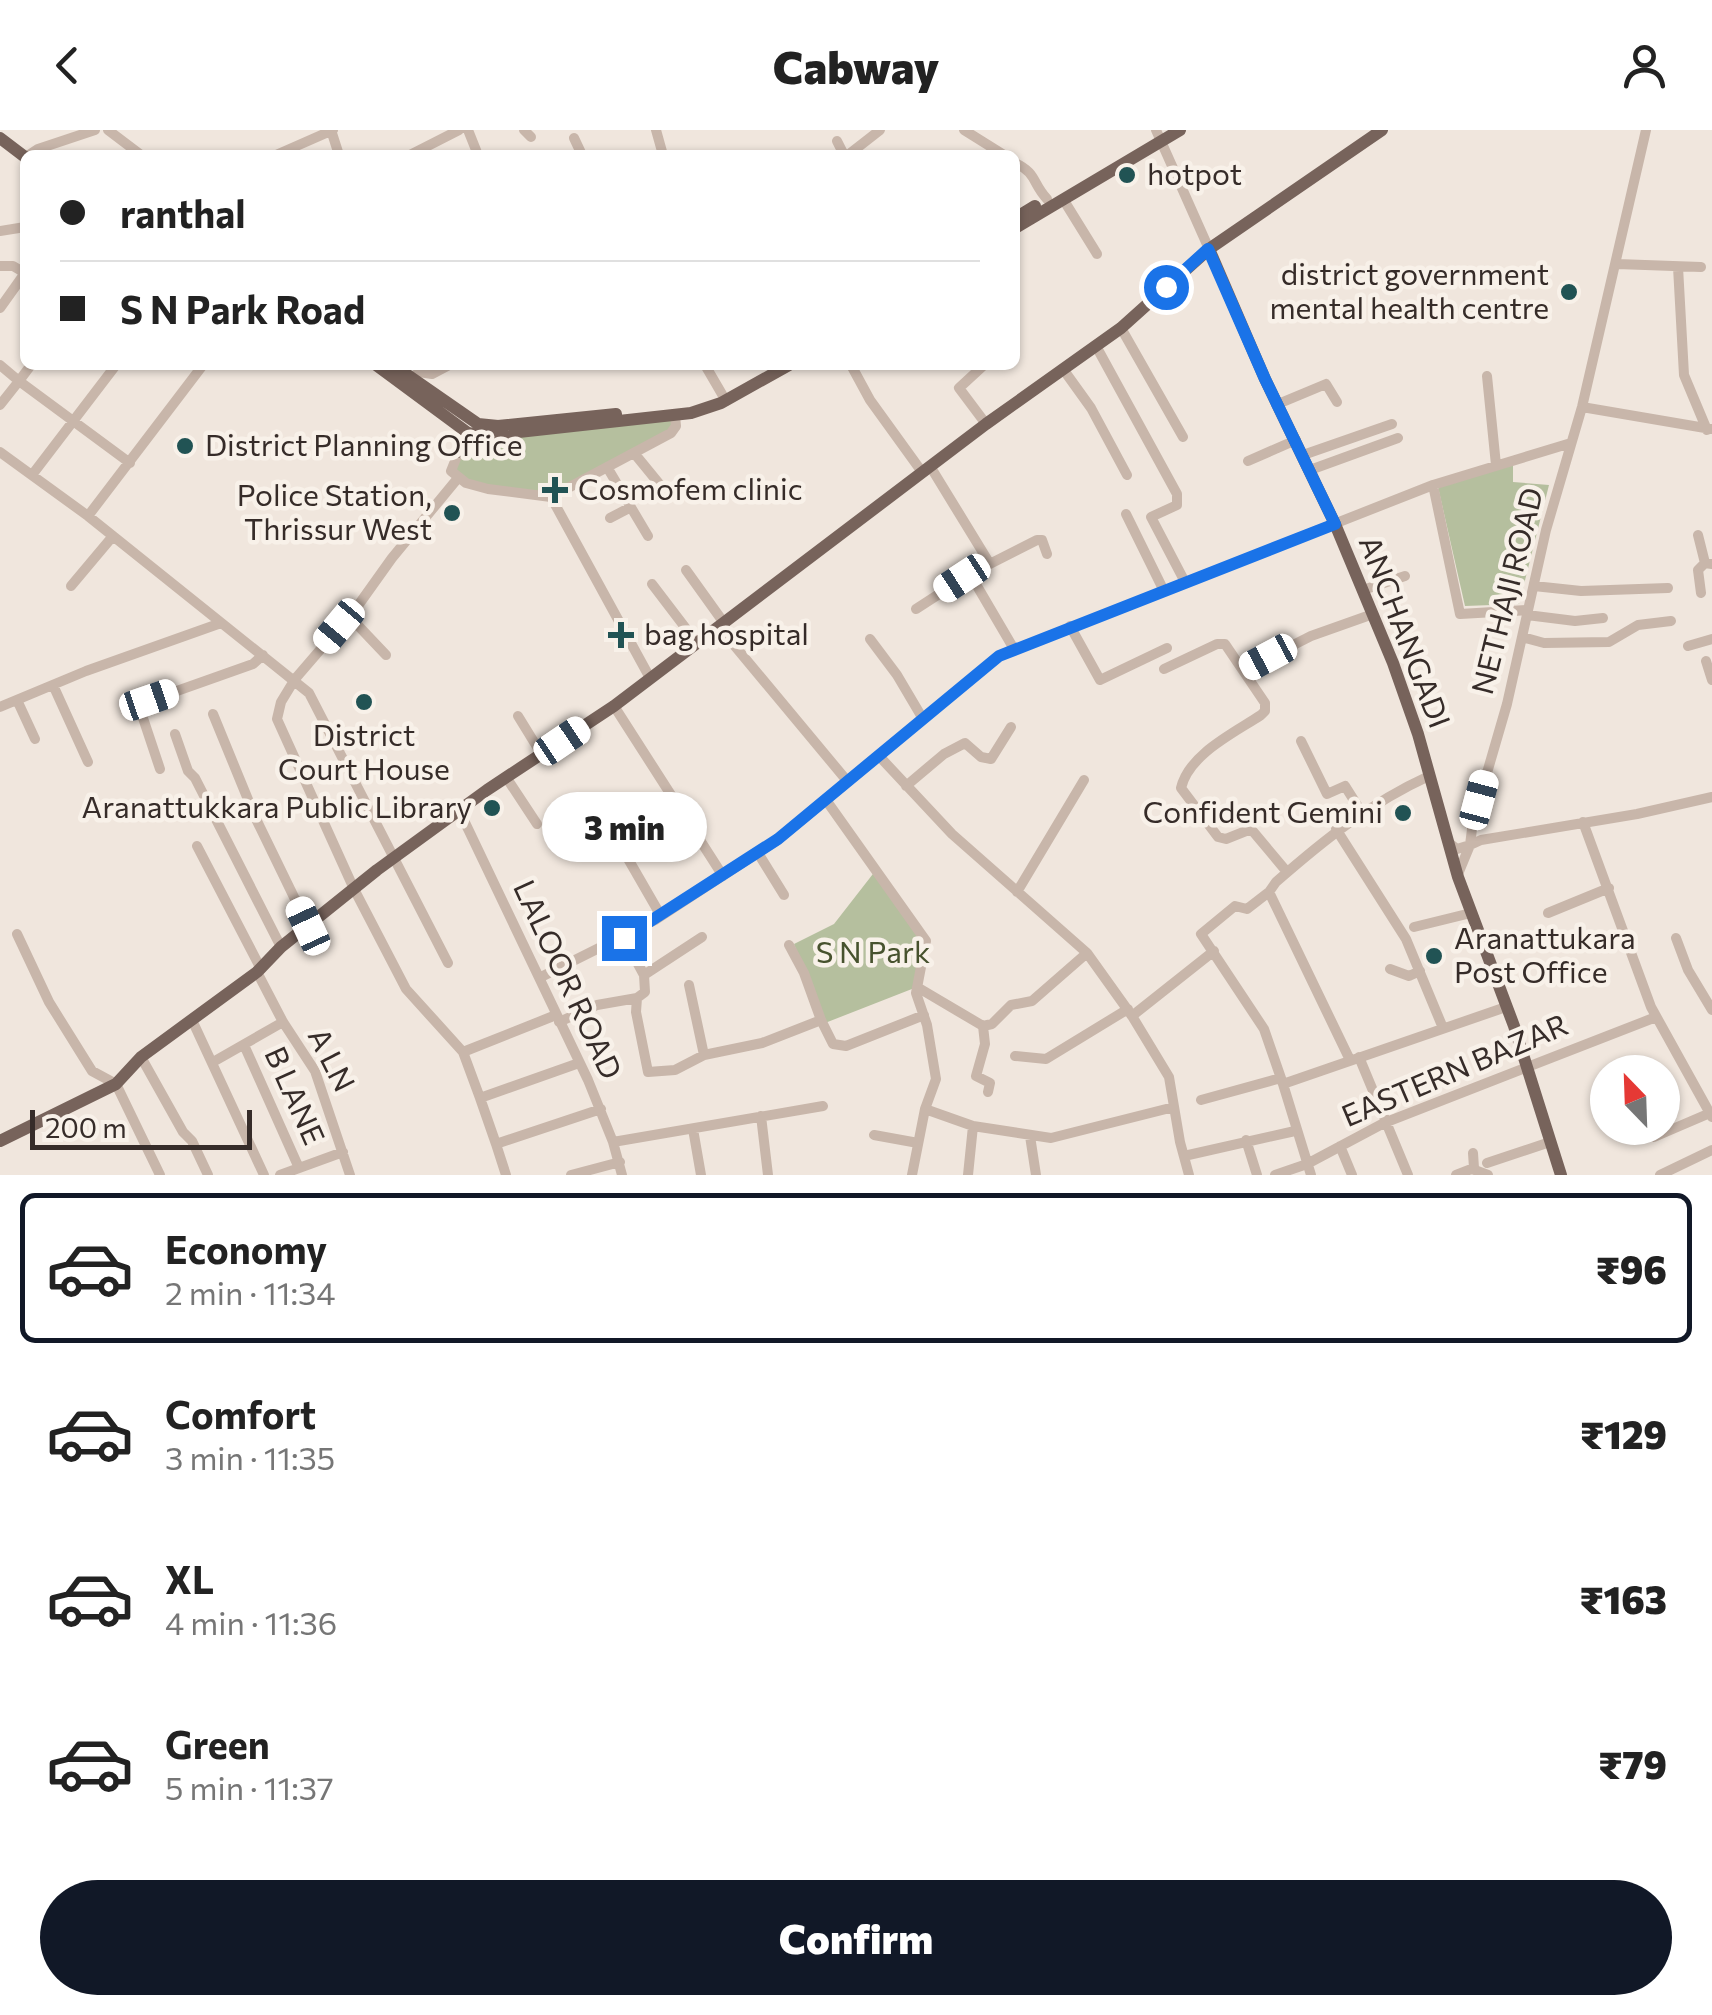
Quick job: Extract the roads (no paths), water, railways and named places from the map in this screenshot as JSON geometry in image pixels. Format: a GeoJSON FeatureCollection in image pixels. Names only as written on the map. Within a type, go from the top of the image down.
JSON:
{"type":"FeatureCollection","features":[{"type":"Feature","properties":{"kind":"main road"},"geometry":{"type":"LineString","coordinates":[[1020,215],[1161,134],[1180,130]]}},
{"type":"Feature","properties":{"kind":"main road"},"geometry":{"type":"LineString","coordinates":[[0,1141],[116,1084],[140,1057],[259,970],[281,947],[459,810],[614,706],[986,424],[1121,328],[1208,249],[1382,130]]}},
{"type":"Feature","properties":{"kind":"main road"},"geometry":{"type":"LineString","coordinates":[[1020,225],[1161,134]]}},
{"type":"Feature","properties":{"kind":"main road","name":"ANCHANGADI"},"geometry":{"type":"LineString","coordinates":[[1208,249],[1335,524],[1406,696],[1458,877],[1561,1175]]}},
{"type":"Feature","properties":{"kind":"main road"},"geometry":{"type":"LineString","coordinates":[[724,397],[764,370]]}},
{"type":"Feature","properties":{"kind":"main road"},"geometry":{"type":"LineString","coordinates":[[414,378],[477,429],[675,416],[779,370]]}},
{"type":"Feature","properties":{"kind":"main road"},"geometry":{"type":"LineString","coordinates":[[458,452],[477,429],[694,408]]}},
{"type":"Feature","properties":{"kind":"street"},"geometry":{"type":"LineString","coordinates":[[36,150],[57,136],[95,130]]}},
{"type":"Feature","properties":{"kind":"street"},"geometry":{"type":"LineString","coordinates":[[108,130],[134,150]]}},
{"type":"Feature","properties":{"kind":"street"},"geometry":{"type":"LineString","coordinates":[[287,150],[332,130]]}},
{"type":"Feature","properties":{"kind":"street"},"geometry":{"type":"LineString","coordinates":[[420,150],[458,130]]}},
{"type":"Feature","properties":{"kind":"street"},"geometry":{"type":"LineString","coordinates":[[964,130],[996,150]]}},
{"type":"Feature","properties":{"kind":"street","name":"NETHAJI ROAD"},"geometry":{"type":"LineString","coordinates":[[1458,877],[1470,845],[1546,530],[1582,407],[1646,130]]}},
{"type":"Feature","properties":{"kind":"street"},"geometry":{"type":"LineString","coordinates":[[1161,134],[1208,249]]}},
{"type":"Feature","properties":{"kind":"street"},"geometry":{"type":"LineString","coordinates":[[574,138],[580,150]]}},
{"type":"Feature","properties":{"kind":"street"},"geometry":{"type":"LineString","coordinates":[[837,141],[842,150]]}},
{"type":"Feature","properties":{"kind":"street"},"geometry":{"type":"LineString","coordinates":[[1020,165],[1032,172],[1046,199]]}},
{"type":"Feature","properties":{"kind":"street"},"geometry":{"type":"LineString","coordinates":[[1063,199],[1097,254]]}},
{"type":"Feature","properties":{"kind":"street"},"geometry":{"type":"LineString","coordinates":[[1616,264],[1701,267]]}},
{"type":"Feature","properties":{"kind":"street"},"geometry":{"type":"LineString","coordinates":[[1678,267],[1684,375],[1710,430]]}},
{"type":"Feature","properties":{"kind":"street"},"geometry":{"type":"LineString","coordinates":[[0,308],[20,280]]}},
{"type":"Feature","properties":{"kind":"street"},"geometry":{"type":"LineString","coordinates":[[1121,328],[1183,436]]}},
{"type":"Feature","properties":{"kind":"street"},"geometry":{"type":"LineString","coordinates":[[1096,346],[1177,494],[1177,505],[1150,517],[1185,582]]}},
{"type":"Feature","properties":{"kind":"street"},"geometry":{"type":"LineString","coordinates":[[0,366],[130,463]]}},
{"type":"Feature","properties":{"kind":"street"},"geometry":{"type":"LineString","coordinates":[[1063,369],[1091,408],[1127,475]]}},
{"type":"Feature","properties":{"kind":"street"},"geometry":{"type":"LineString","coordinates":[[0,406],[27,370]]}},
{"type":"Feature","properties":{"kind":"street"},"geometry":{"type":"LineString","coordinates":[[32,475],[112,370]]}},
{"type":"Feature","properties":{"kind":"street"},"geometry":{"type":"LineString","coordinates":[[88,516],[199,370]]}},
{"type":"Feature","properties":{"kind":"street"},"geometry":{"type":"LineString","coordinates":[[414,378],[440,370]]}},
{"type":"Feature","properties":{"kind":"street"},"geometry":{"type":"LineString","coordinates":[[709,370],[724,397]]}},
{"type":"Feature","properties":{"kind":"street"},"geometry":{"type":"LineString","coordinates":[[854,370],[870,400],[926,469],[990,564]]}},
{"type":"Feature","properties":{"kind":"street"},"geometry":{"type":"LineString","coordinates":[[979,370],[959,388],[986,424]]}},
{"type":"Feature","properties":{"kind":"street"},"geometry":{"type":"LineString","coordinates":[[1487,376],[1496,464]]}},
{"type":"Feature","properties":{"kind":"street"},"geometry":{"type":"LineString","coordinates":[[1278,404],[1326,384],[1337,402]]}},
{"type":"Feature","properties":{"kind":"street"},"geometry":{"type":"LineString","coordinates":[[1582,407],[1710,430]]}},
{"type":"Feature","properties":{"kind":"street"},"geometry":{"type":"LineString","coordinates":[[458,452],[451,471],[458,478],[488,489],[551,498],[671,433],[676,426],[675,416]]}},
{"type":"Feature","properties":{"kind":"street"},"geometry":{"type":"LineString","coordinates":[[1303,455],[1392,424]]}},
{"type":"Feature","properties":{"kind":"street"},"geometry":{"type":"LineString","coordinates":[[1310,470],[1398,438]]}},
{"type":"Feature","properties":{"kind":"street"},"geometry":{"type":"LineString","coordinates":[[1248,461],[1296,440]]}},
{"type":"Feature","properties":{"kind":"street","name":"NETHAJI ROAD"},"geometry":{"type":"LineString","coordinates":[[541,978],[624,938],[758,853],[999,656],[1014,648],[1433,485],[1571,443]]}},
{"type":"Feature","properties":{"kind":"street"},"geometry":{"type":"LineString","coordinates":[[0,452],[88,516],[309,693],[448,962]]}},
{"type":"Feature","properties":{"kind":"street"},"geometry":{"type":"LineString","coordinates":[[634,452],[662,486]]}},
{"type":"Feature","properties":{"kind":"street"},"geometry":{"type":"LineString","coordinates":[[607,467],[648,536]]}},
{"type":"Feature","properties":{"kind":"street"},"geometry":{"type":"LineString","coordinates":[[458,478],[295,680],[281,702],[277,718],[354,890],[406,988],[463,1052],[506,1175]]}},
{"type":"Feature","properties":{"kind":"street"},"geometry":{"type":"LineString","coordinates":[[1433,485],[1460,614],[1528,613],[1574,621],[1604,618]]}},
{"type":"Feature","properties":{"kind":"street"},"geometry":{"type":"LineString","coordinates":[[551,498],[650,678]]}},
{"type":"Feature","properties":{"kind":"street"},"geometry":{"type":"LineString","coordinates":[[610,518],[631,507]]}},
{"type":"Feature","properties":{"kind":"street"},"geometry":{"type":"LineString","coordinates":[[1126,514],[1163,590]]}},
{"type":"Feature","properties":{"kind":"street"},"geometry":{"type":"LineString","coordinates":[[1698,535],[1708,564],[1698,570],[1702,593]]}},
{"type":"Feature","properties":{"kind":"street"},"geometry":{"type":"LineString","coordinates":[[71,586],[113,536]]}},
{"type":"Feature","properties":{"kind":"street"},"geometry":{"type":"LineString","coordinates":[[916,609],[970,574],[1040,539],[1046,554]]}},
{"type":"Feature","properties":{"kind":"street"},"geometry":{"type":"LineString","coordinates":[[686,570],[722,625],[848,782]]}},
{"type":"Feature","properties":{"kind":"street"},"geometry":{"type":"LineString","coordinates":[[970,574],[1014,648]]}},
{"type":"Feature","properties":{"kind":"street"},"geometry":{"type":"LineString","coordinates":[[1363,590],[1405,576]]}},
{"type":"Feature","properties":{"kind":"street"},"geometry":{"type":"LineString","coordinates":[[652,584],[697,643]]}},
{"type":"Feature","properties":{"kind":"street"},"geometry":{"type":"LineString","coordinates":[[1534,586],[1582,591],[1668,588]]}},
{"type":"Feature","properties":{"kind":"street"},"geometry":{"type":"LineString","coordinates":[[1244,670],[1310,636],[1373,614]]}},
{"type":"Feature","properties":{"kind":"street"},"geometry":{"type":"LineString","coordinates":[[349,616],[386,655]]}},
{"type":"Feature","properties":{"kind":"street"},"geometry":{"type":"LineString","coordinates":[[1522,637],[1544,643],[1609,642],[1638,625],[1671,621]]}},
{"type":"Feature","properties":{"kind":"street"},"geometry":{"type":"LineString","coordinates":[[0,707],[221,624]]}},
{"type":"Feature","properties":{"kind":"street"},"geometry":{"type":"LineString","coordinates":[[1070,626],[1100,680],[1166,648]]}},
{"type":"Feature","properties":{"kind":"street"},"geometry":{"type":"LineString","coordinates":[[870,639],[923,719]]}},
{"type":"Feature","properties":{"kind":"street"},"geometry":{"type":"LineString","coordinates":[[1688,646],[1712,639]]}},
{"type":"Feature","properties":{"kind":"street"},"geometry":{"type":"LineString","coordinates":[[1164,669],[1224,644],[1266,703],[1265,712],[1209,749],[1183,780],[1181,788],[1218,837],[1226,839],[1250,829],[1287,872]]}},
{"type":"Feature","properties":{"kind":"street"},"geometry":{"type":"LineString","coordinates":[[160,768],[141,706],[253,664],[263,655]]}},
{"type":"Feature","properties":{"kind":"street"},"geometry":{"type":"LineString","coordinates":[[1706,662],[1712,680]]}},
{"type":"Feature","properties":{"kind":"street"},"geometry":{"type":"LineString","coordinates":[[53,685],[88,762]]}},
{"type":"Feature","properties":{"kind":"street"},"geometry":{"type":"LineString","coordinates":[[17,700],[35,739]]}},
{"type":"Feature","properties":{"kind":"street"},"geometry":{"type":"LineString","coordinates":[[614,706],[723,876]]}},
{"type":"Feature","properties":{"kind":"street"},"geometry":{"type":"LineString","coordinates":[[213,714],[256,819],[308,926]]}},
{"type":"Feature","properties":{"kind":"street"},"geometry":{"type":"LineString","coordinates":[[518,716],[542,755]]}},
{"type":"Feature","properties":{"kind":"street"},"geometry":{"type":"LineString","coordinates":[[906,786],[965,742],[991,760],[1011,727]]}},
{"type":"Feature","properties":{"kind":"street"},"geometry":{"type":"LineString","coordinates":[[175,734],[188,772],[195,778],[281,947]]}},
{"type":"Feature","properties":{"kind":"street"},"geometry":{"type":"LineString","coordinates":[[1300,741],[1328,794],[1345,786],[1362,812]]}},
{"type":"Feature","properties":{"kind":"street"},"geometry":{"type":"LineString","coordinates":[[879,756],[984,864],[1087,953],[1164,1064],[1190,1175]]}},
{"type":"Feature","properties":{"kind":"street"},"geometry":{"type":"LineString","coordinates":[[1309,1169],[1264,1030],[1200,934],[1235,906],[1246,909],[1270,892],[1287,872],[1362,812],[1429,776]]}},
{"type":"Feature","properties":{"kind":"street"},"geometry":{"type":"LineString","coordinates":[[506,778],[537,824]]}},
{"type":"Feature","properties":{"kind":"street"},"geometry":{"type":"LineString","coordinates":[[1018,892],[1084,780]]}},
{"type":"Feature","properties":{"kind":"street"},"geometry":{"type":"LineString","coordinates":[[1449,843],[1458,849],[1493,837],[1712,797]]}},
{"type":"Feature","properties":{"kind":"street"},"geometry":{"type":"LineString","coordinates":[[826,800],[924,936],[918,1002],[936,1079],[925,1109],[912,1175]]}},
{"type":"Feature","properties":{"kind":"street","name":"LALOOR ROAD"},"geometry":{"type":"LineString","coordinates":[[459,810],[601,1110],[622,1175]]}},
{"type":"Feature","properties":{"kind":"street"},"geometry":{"type":"LineString","coordinates":[[1584,822],[1636,972],[1656,1017],[1711,1115],[1680,1127]]}},
{"type":"Feature","properties":{"kind":"street"},"geometry":{"type":"LineString","coordinates":[[1336,830],[1375,885],[1406,939],[1443,1028]]}},
{"type":"Feature","properties":{"kind":"street","name":"A LN"},"geometry":{"type":"LineString","coordinates":[[198,846],[284,1022],[315,1071],[350,1175]]}},
{"type":"Feature","properties":{"kind":"street"},"geometry":{"type":"LineString","coordinates":[[758,853],[784,895]]}},
{"type":"Feature","properties":{"kind":"street"},"geometry":{"type":"LineString","coordinates":[[626,857],[661,916]]}},
{"type":"Feature","properties":{"kind":"street"},"geometry":{"type":"LineString","coordinates":[[1548,913],[1609,888]]}},
{"type":"Feature","properties":{"kind":"street"},"geometry":{"type":"LineString","coordinates":[[1270,892],[1355,1058],[1408,1175]]}},
{"type":"Feature","properties":{"kind":"street"},"geometry":{"type":"LineString","coordinates":[[1414,927],[1471,912]]}},
{"type":"Feature","properties":{"kind":"street"},"geometry":{"type":"LineString","coordinates":[[17,934],[50,1002],[92,1071],[116,1084],[160,1175]]}},
{"type":"Feature","properties":{"kind":"street"},"geometry":{"type":"LineString","coordinates":[[644,975],[702,937]]}},
{"type":"Feature","properties":{"kind":"street"},"geometry":{"type":"LineString","coordinates":[[463,1052],[645,992],[644,975],[624,938]]}},
{"type":"Feature","properties":{"kind":"street"},"geometry":{"type":"LineString","coordinates":[[1676,938],[1688,970],[1712,1010]]}},
{"type":"Feature","properties":{"kind":"street"},"geometry":{"type":"LineString","coordinates":[[790,945],[833,1044],[846,1046],[924,1015]]}},
{"type":"Feature","properties":{"kind":"street"},"geometry":{"type":"LineString","coordinates":[[1016,1056],[1046,1058],[1130,1012],[1214,951]]}},
{"type":"Feature","properties":{"kind":"street"},"geometry":{"type":"LineString","coordinates":[[917,987],[983,1026],[992,1024],[1011,1005],[1032,1001],[1087,953]]}},
{"type":"Feature","properties":{"kind":"street"},"geometry":{"type":"LineString","coordinates":[[1390,970],[1408,976],[1420,972]]}},
{"type":"Feature","properties":{"kind":"street"},"geometry":{"type":"LineString","coordinates":[[689,985],[704,1055]]}},
{"type":"Feature","properties":{"kind":"street"},"geometry":{"type":"LineString","coordinates":[[636,998],[648,1072],[675,1070],[704,1055],[762,1043],[821,1020]]}},
{"type":"Feature","properties":{"kind":"street"},"geometry":{"type":"LineString","coordinates":[[1201,1100],[1282,1081],[1506,1007]]}},
{"type":"Feature","properties":{"kind":"street","name":"EASTERN BAZAR"},"geometry":{"type":"LineString","coordinates":[[1275,1175],[1309,1169],[1340,1146],[1384,1123],[1656,1017]]}},
{"type":"Feature","properties":{"kind":"street"},"geometry":{"type":"LineString","coordinates":[[192,1020],[264,1175]]}},
{"type":"Feature","properties":{"kind":"street"},"geometry":{"type":"LineString","coordinates":[[212,1062],[284,1022]]}},
{"type":"Feature","properties":{"kind":"street"},"geometry":{"type":"LineString","coordinates":[[983,1026],[985,1044],[976,1076],[990,1083],[988,1092]]}},
{"type":"Feature","properties":{"kind":"street","name":"B LANE"},"geometry":{"type":"LineString","coordinates":[[244,1045],[299,1168]]}},
{"type":"Feature","properties":{"kind":"street"},"geometry":{"type":"LineString","coordinates":[[140,1057],[182,1132],[192,1140],[208,1175]]}},
{"type":"Feature","properties":{"kind":"street"},"geometry":{"type":"LineString","coordinates":[[480,1098],[579,1063]]}},
{"type":"Feature","properties":{"kind":"street"},"geometry":{"type":"LineString","coordinates":[[613,1142],[823,1106]]}},
{"type":"Feature","properties":{"kind":"street"},"geometry":{"type":"LineString","coordinates":[[925,1109],[972,1126],[1060,1138],[1174,1108]]}},
{"type":"Feature","properties":{"kind":"street"},"geometry":{"type":"LineString","coordinates":[[496,1144],[601,1110]]}},
{"type":"Feature","properties":{"kind":"street"},"geometry":{"type":"LineString","coordinates":[[761,1116],[768,1175]]}},
{"type":"Feature","properties":{"kind":"street"},"geometry":{"type":"LineString","coordinates":[[968,1175],[972,1126]]}},
{"type":"Feature","properties":{"kind":"street"},"geometry":{"type":"LineString","coordinates":[[693,1128],[701,1175]]}},
{"type":"Feature","properties":{"kind":"street"},"geometry":{"type":"LineString","coordinates":[[1184,1156],[1295,1132]]}},
{"type":"Feature","properties":{"kind":"street"},"geometry":{"type":"LineString","coordinates":[[874,1135],[918,1143]]}},
{"type":"Feature","properties":{"kind":"street"},"geometry":{"type":"LineString","coordinates":[[1030,1136],[1036,1175]]}},
{"type":"Feature","properties":{"kind":"street"},"geometry":{"type":"LineString","coordinates":[[1246,1140],[1257,1175]]}},
{"type":"Feature","properties":{"kind":"street"},"geometry":{"type":"LineString","coordinates":[[1456,1175],[1487,1169],[1550,1142]]}},
{"type":"Feature","properties":{"kind":"street"},"geometry":{"type":"LineString","coordinates":[[1340,1146],[1352,1175]]}},
{"type":"Feature","properties":{"kind":"street"},"geometry":{"type":"LineString","coordinates":[[1660,1175],[1674,1172],[1712,1150]]}},
{"type":"Feature","properties":{"kind":"street"},"geometry":{"type":"LineString","coordinates":[[280,1175],[342,1152]]}},
{"type":"Feature","properties":{"kind":"street"},"geometry":{"type":"LineString","coordinates":[[1472,1169],[1473,1153]]}},
{"type":"Feature","properties":{"kind":"street"},"geometry":{"type":"LineString","coordinates":[[571,1175],[620,1162]]}},
{"type":"Feature","properties":{"kind":"place","name":"hotpot"},"geometry":{"type":"Point","coordinates":[1127,175]}},
{"type":"Feature","properties":{"kind":"place","name":"district government mental health centre"},"geometry":{"type":"Point","coordinates":[1569,292]}},
{"type":"Feature","properties":{"kind":"place","name":"District Planning Office"},"geometry":{"type":"Point","coordinates":[185,446]}},
{"type":"Feature","properties":{"kind":"place","name":"Cosmofem clinic"},"geometry":{"type":"Point","coordinates":[555,490]}},
{"type":"Feature","properties":{"kind":"place","name":"Police Station, Thrissur West"},"geometry":{"type":"Point","coordinates":[452,513]}},
{"type":"Feature","properties":{"kind":"place","name":"bag hospital"},"geometry":{"type":"Point","coordinates":[621,635]}},
{"type":"Feature","properties":{"kind":"place","name":"District Court House"},"geometry":{"type":"Point","coordinates":[364,702]}},
{"type":"Feature","properties":{"kind":"place","name":"Aranattukkara Public Library"},"geometry":{"type":"Point","coordinates":[492,808]}},
{"type":"Feature","properties":{"kind":"place","name":"Confident Gemini"},"geometry":{"type":"Point","coordinates":[1403,813]}},
{"type":"Feature","properties":{"kind":"place","name":"Aranattukara Post Office"},"geometry":{"type":"Point","coordinates":[1434,956]}},
{"type":"Feature","properties":{"kind":"park label","name":"S N Park"},"geometry":{"type":"Point","coordinates":[873,953]}}]}
